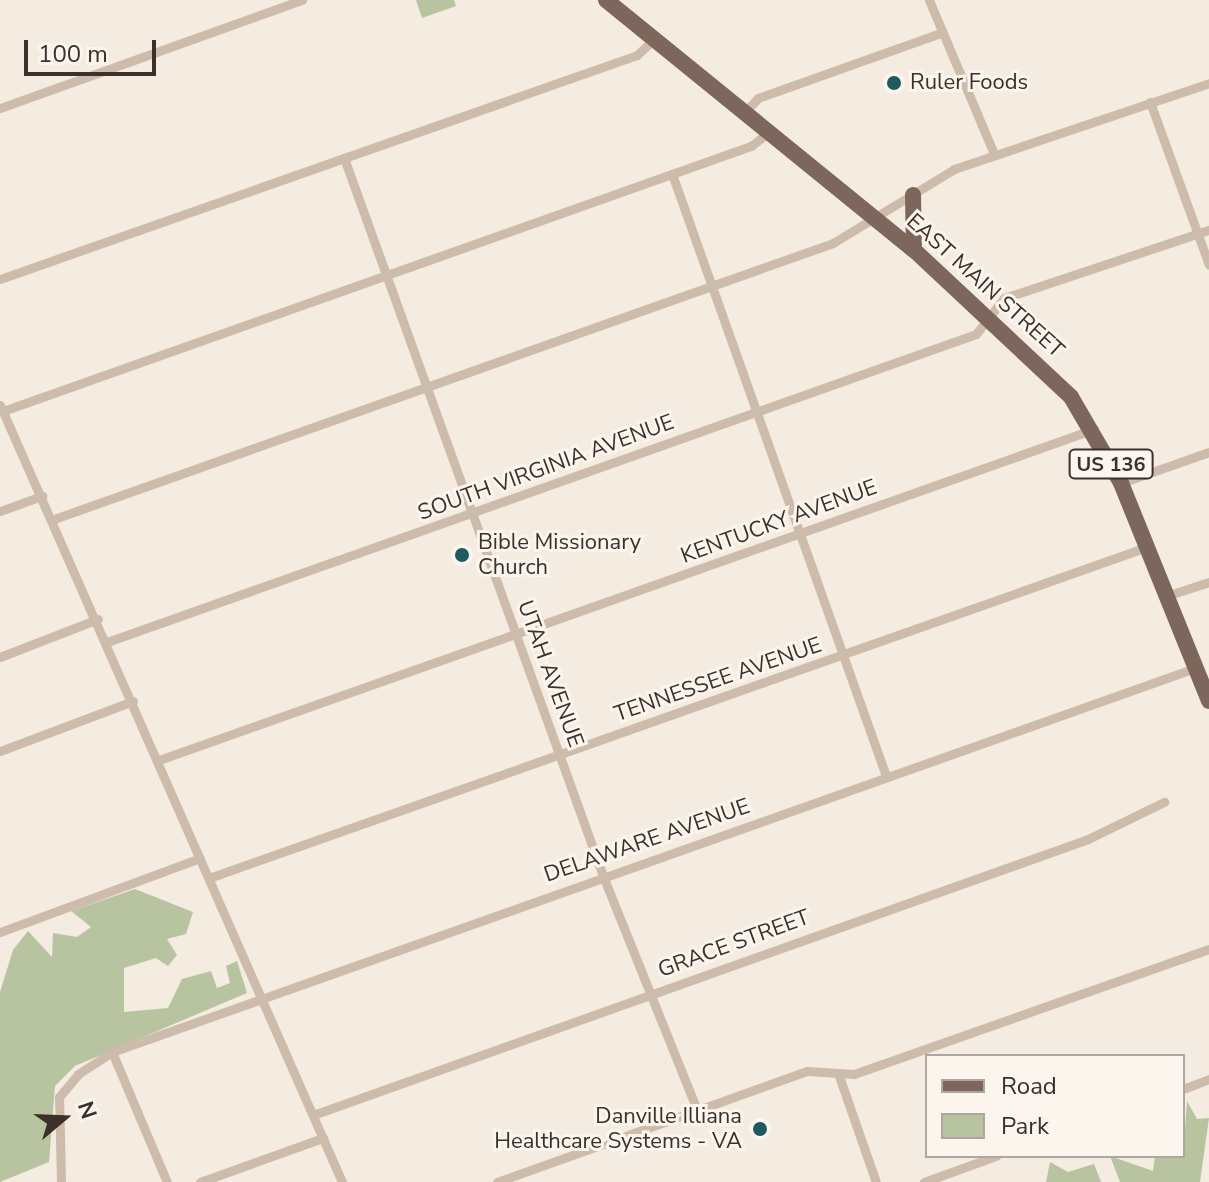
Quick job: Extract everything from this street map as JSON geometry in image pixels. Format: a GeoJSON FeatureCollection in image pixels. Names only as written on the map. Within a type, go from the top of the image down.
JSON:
{"type":"FeatureCollection","features":[{"type":"Feature","properties":{"kind":"main road","name":"EAST MAIN STREET"},"geometry":{"type":"LineString","coordinates":[[606,0],[914,250],[1054,377],[1094,429],[1121,483],[1209,701]]}},
{"type":"Feature","properties":{"kind":"main road"},"geometry":{"type":"LineString","coordinates":[[913,195],[914,250]]}},
{"type":"Feature","properties":{"kind":"street"},"geometry":{"type":"LineString","coordinates":[[0,108],[302,0]]}},
{"type":"Feature","properties":{"kind":"street"},"geometry":{"type":"LineString","coordinates":[[929,0],[994,154]]}},
{"type":"Feature","properties":{"kind":"street"},"geometry":{"type":"LineString","coordinates":[[745,112],[758,98],[943,32]]}},
{"type":"Feature","properties":{"kind":"street"},"geometry":{"type":"LineString","coordinates":[[0,279],[637,55],[654,39]]}},
{"type":"Feature","properties":{"kind":"street"},"geometry":{"type":"LineString","coordinates":[[54,519],[833,243],[913,195],[994,154],[1209,83]]}},
{"type":"Feature","properties":{"kind":"street"},"geometry":{"type":"LineString","coordinates":[[1150,102],[1209,265]]}},
{"type":"Feature","properties":{"kind":"street"},"geometry":{"type":"LineString","coordinates":[[342,1182],[54,519],[1,408],[387,276],[751,146],[769,132]]}},
{"type":"Feature","properties":{"kind":"street","name":"UTAH AVENUE"},"geometry":{"type":"LineString","coordinates":[[344,158],[603,876],[697,1110]]}},
{"type":"Feature","properties":{"kind":"street"},"geometry":{"type":"LineString","coordinates":[[672,174],[886,776]]}},
{"type":"Feature","properties":{"kind":"street","name":"SOUTH VIRGINIA AVENUE"},"geometry":{"type":"LineString","coordinates":[[107,642],[976,334],[989,317],[1016,294],[1209,230]]}},
{"type":"Feature","properties":{"kind":"street","name":"KENTUCKY AVENUE"},"geometry":{"type":"LineString","coordinates":[[159,760],[1094,429]]}},
{"type":"Feature","properties":{"kind":"street"},"geometry":{"type":"LineString","coordinates":[[1121,483],[1209,452]]}},
{"type":"Feature","properties":{"kind":"street"},"geometry":{"type":"LineString","coordinates":[[0,511],[42,496]]}},
{"type":"Feature","properties":{"kind":"street","name":"TENNESSEE AVENUE"},"geometry":{"type":"LineString","coordinates":[[209,878],[1147,547]]}},
{"type":"Feature","properties":{"kind":"street"},"geometry":{"type":"LineString","coordinates":[[1166,596],[1209,582]]}},
{"type":"Feature","properties":{"kind":"street"},"geometry":{"type":"LineString","coordinates":[[0,657],[98,619]]}},
{"type":"Feature","properties":{"kind":"street","name":"DELAWARE AVENUE"},"geometry":{"type":"LineString","coordinates":[[112,1052],[1195,668]]}},
{"type":"Feature","properties":{"kind":"street"},"geometry":{"type":"LineString","coordinates":[[0,751],[133,701]]}},
{"type":"Feature","properties":{"kind":"street","name":"GRACE STREET"},"geometry":{"type":"LineString","coordinates":[[313,1115],[1088,839],[1164,802]]}},
{"type":"Feature","properties":{"kind":"street"},"geometry":{"type":"LineString","coordinates":[[0,932],[200,858]]}},
{"type":"Feature","properties":{"kind":"street"},"geometry":{"type":"LineString","coordinates":[[839,1076],[1209,949]]}},
{"type":"Feature","properties":{"kind":"street"},"geometry":{"type":"LineString","coordinates":[[61,1182],[59,1097],[112,1052],[167,1182]]}},
{"type":"Feature","properties":{"kind":"street"},"geometry":{"type":"LineString","coordinates":[[497,1182],[807,1071],[824,1068],[839,1076],[876,1182]]}},
{"type":"Feature","properties":{"kind":"street"},"geometry":{"type":"LineString","coordinates":[[1185,1088],[1209,1079]]}},
{"type":"Feature","properties":{"kind":"street"},"geometry":{"type":"LineString","coordinates":[[200,1182],[323,1138]]}},
{"type":"Feature","properties":{"kind":"street"},"geometry":{"type":"LineString","coordinates":[[924,1182],[990,1158]]}},
{"type":"Feature","properties":{"kind":"green space"},"geometry":{"type":"Polygon","coordinates":[[[416,0],[454,0],[456,6],[422,18],[416,0]]]}},
{"type":"Feature","properties":{"kind":"green space"},"geometry":{"type":"Polygon","coordinates":[[[135,889],[193,912],[186,934],[167,939],[177,955],[168,966],[156,958],[124,968],[124,1012],[168,1008],[182,979],[211,971],[217,988],[230,983],[226,966],[237,961],[247,993],[75,1066],[55,1086],[49,1162],[0,1182],[0,992],[13,950],[28,931],[52,957],[53,933],[77,937],[91,927],[71,911],[135,889]]]}},
{"type":"Feature","properties":{"kind":"green space"},"geometry":{"type":"Polygon","coordinates":[[[1187,1101],[1197,1119],[1209,1118],[1200,1182],[1120,1182],[1111,1158],[1153,1171],[1155,1158],[1185,1158],[1187,1101]]]}},
{"type":"Feature","properties":{"kind":"green space"},"geometry":{"type":"Polygon","coordinates":[[[1050,1162],[1068,1172],[1094,1164],[1101,1182],[1046,1182],[1050,1162]]]}},
{"type":"Feature","properties":{"kind":"place","name":"Ruler Foods"},"geometry":{"type":"Point","coordinates":[894,83]}},
{"type":"Feature","properties":{"kind":"place","name":"Bible Missionary Church"},"geometry":{"type":"Point","coordinates":[462,555]}},
{"type":"Feature","properties":{"kind":"place","name":"Danville Illiana Healthcare Systems - VA"},"geometry":{"type":"Point","coordinates":[760,1129]}}]}
